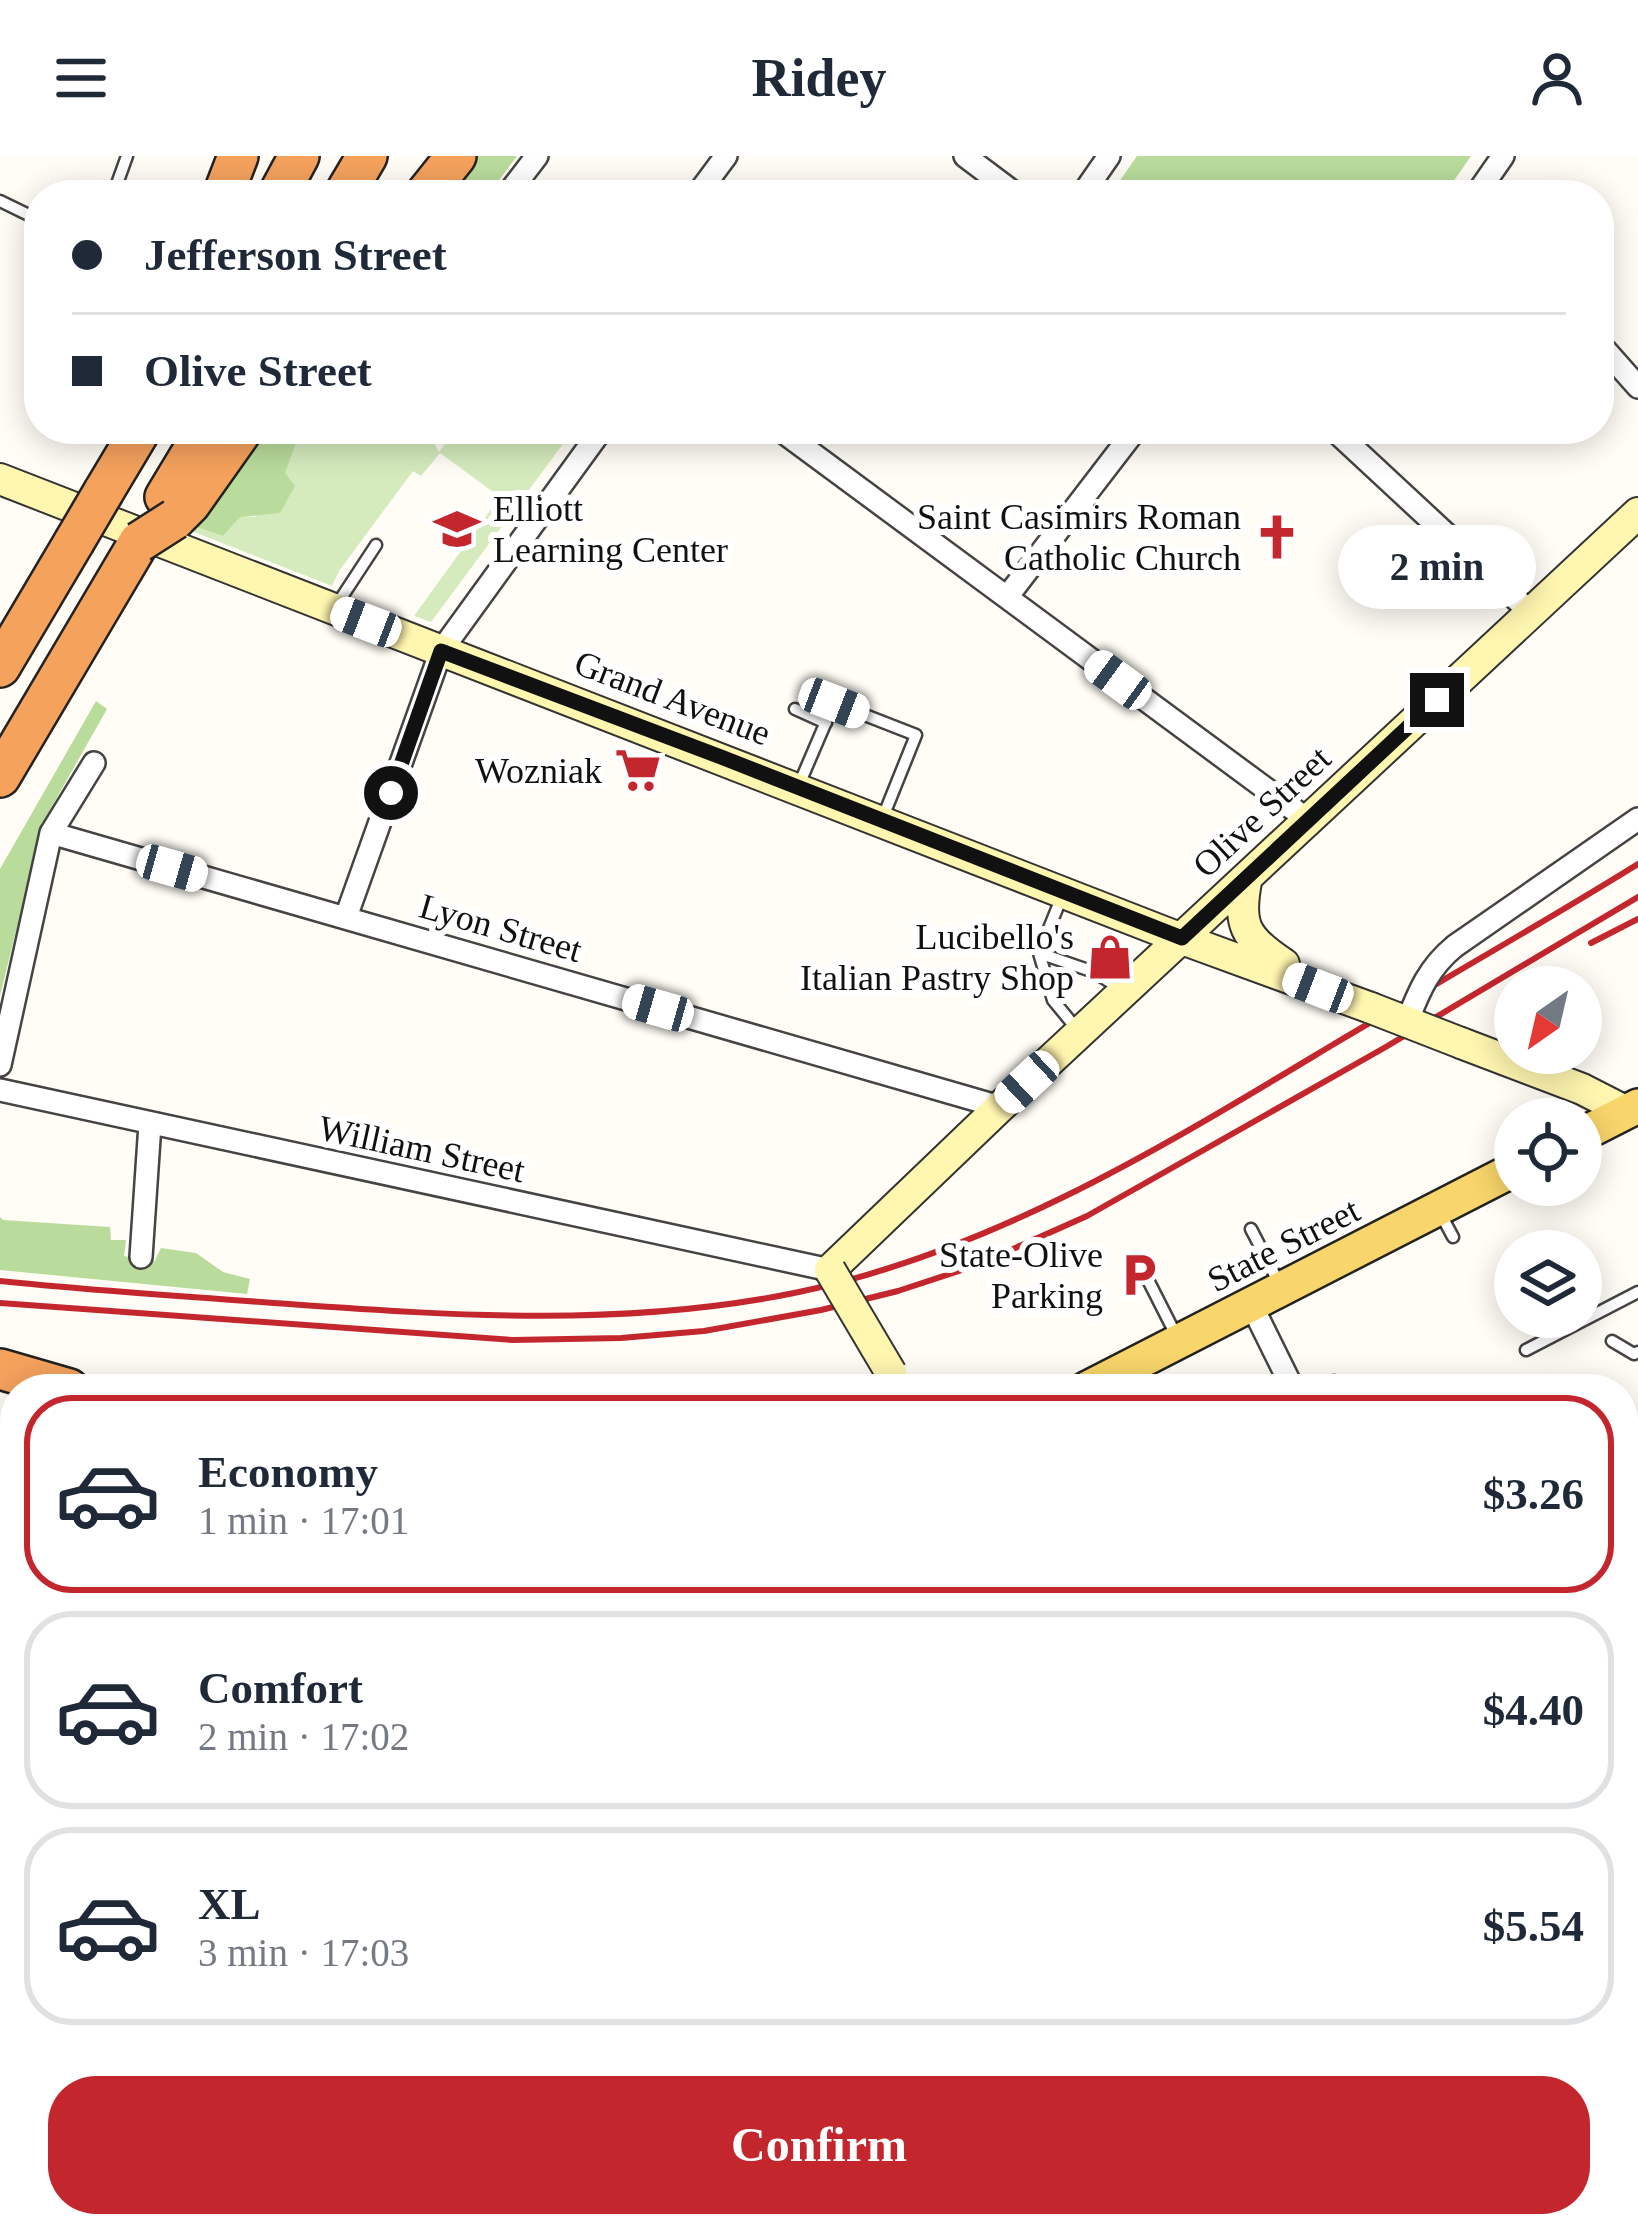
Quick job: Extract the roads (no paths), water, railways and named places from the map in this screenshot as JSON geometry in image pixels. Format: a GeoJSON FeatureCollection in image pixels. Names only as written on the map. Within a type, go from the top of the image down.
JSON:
{"type":"FeatureCollection","features":[{"type":"Feature","properties":{"kind":"highway"},"geometry":{"type":"LineString","coordinates":[[437,180],[456,156]]}},
{"type":"Feature","properties":{"kind":"highway"},"geometry":{"type":"LineString","coordinates":[[0,667],[132,444]]}},
{"type":"Feature","properties":{"kind":"highway"},"geometry":{"type":"LineString","coordinates":[[0,777],[149,534],[198,444]]}},
{"type":"Feature","properties":{"kind":"highway"},"geometry":{"type":"LineString","coordinates":[[149,534],[190,504],[232,444]]}},
{"type":"Feature","properties":{"kind":"main road","name":"Grand Avenue"},"geometry":{"type":"LineString","coordinates":[[0,479],[1634,1112]]}},
{"type":"Feature","properties":{"kind":"main road","name":"Olive Street"},"geometry":{"type":"LineString","coordinates":[[830,1270],[1638,513]]}},
{"type":"Feature","properties":{"kind":"main road","name":"Grand Avenue"},"geometry":{"type":"LineString","coordinates":[[1247,877],[1243,923],[1247,933],[1261,949],[1318,988]]}},
{"type":"Feature","properties":{"kind":"main road"},"geometry":{"type":"LineString","coordinates":[[1602,1126],[1634,1112]]}},
{"type":"Feature","properties":{"kind":"main road","name":"State Street"},"geometry":{"type":"LineString","coordinates":[[1121,1374],[1282,1288],[1446,1222],[1494,1185]]}},
{"type":"Feature","properties":{"kind":"main road"},"geometry":{"type":"LineString","coordinates":[[830,1270],[892,1374]]}},
{"type":"Feature","properties":{"kind":"street"},"geometry":{"type":"LineString","coordinates":[[519,180],[537,156]]}},
{"type":"Feature","properties":{"kind":"street"},"geometry":{"type":"LineString","coordinates":[[965,156],[997,180]]}},
{"type":"Feature","properties":{"kind":"street"},"geometry":{"type":"LineString","coordinates":[[1614,360],[1638,387]]}},
{"type":"Feature","properties":{"kind":"street"},"geometry":{"type":"LineString","coordinates":[[346,917],[441,651],[591,444]]}},
{"type":"Feature","properties":{"kind":"street"},"geometry":{"type":"LineString","coordinates":[[799,444],[1308,820]]}},
{"type":"Feature","properties":{"kind":"street"},"geometry":{"type":"LineString","coordinates":[[1007,597],[1124,444]]}},
{"type":"Feature","properties":{"kind":"street"},"geometry":{"type":"LineString","coordinates":[[1349,444],[1531,612]]}},
{"type":"Feature","properties":{"kind":"street"},"geometry":{"type":"LineString","coordinates":[[0,1065],[51,833],[94,763]]}},
{"type":"Feature","properties":{"kind":"street"},"geometry":{"type":"LineString","coordinates":[[1407,1022],[1426,976],[1455,946],[1638,819]]}},
{"type":"Feature","properties":{"kind":"street","name":"Lyon Street"},"geometry":{"type":"LineString","coordinates":[[51,833],[1000,1107]]}},
{"type":"Feature","properties":{"kind":"street","name":"William Street"},"geometry":{"type":"LineString","coordinates":[[0,1090],[830,1270]]}},
{"type":"Feature","properties":{"kind":"street"},"geometry":{"type":"LineString","coordinates":[[141,1257],[150,1124]]}},
{"type":"Feature","properties":{"kind":"street"},"geometry":{"type":"LineString","coordinates":[[1251,1304],[1286,1374]]}},
{"type":"Feature","properties":{"kind":"lane"},"geometry":{"type":"LineString","coordinates":[[335,609],[376,545]]}},
{"type":"Feature","properties":{"kind":"lane"},"geometry":{"type":"LineString","coordinates":[[798,787],[834,703],[916,735],[882,820]]}},
{"type":"Feature","properties":{"kind":"lane"},"geometry":{"type":"LineString","coordinates":[[795,709],[826,723]]}},
{"type":"Feature","properties":{"kind":"lane"},"geometry":{"type":"LineString","coordinates":[[1064,891],[1039,953],[1052,1000],[1080,1033]]}},
{"type":"Feature","properties":{"kind":"lane"},"geometry":{"type":"LineString","coordinates":[[1039,953],[1094,971],[1124,992]]}},
{"type":"Feature","properties":{"kind":"lane"},"geometry":{"type":"LineString","coordinates":[[1251,1229],[1282,1288]]}},
{"type":"Feature","properties":{"kind":"lane"},"geometry":{"type":"LineString","coordinates":[[1146,1276],[1180,1342]]}},
{"type":"Feature","properties":{"kind":"lane"},"geometry":{"type":"LineString","coordinates":[[1526,1350],[1638,1292]]}},
{"type":"Feature","properties":{"kind":"lane"},"geometry":{"type":"LineString","coordinates":[[1612,1341],[1638,1352]]}},
{"type":"Feature","properties":{"kind":"railway"},"geometry":{"type":"LineString","coordinates":[[0,1281],[352,1308],[542,1316],[731,1304],[867,1275],[1007,1224],[1140,1157],[1638,864]]}},
{"type":"Feature","properties":{"kind":"railway"},"geometry":{"type":"LineString","coordinates":[[0,1303],[513,1340],[704,1331],[898,1291],[977,1265],[1087,1216],[1638,897]]}},
{"type":"Feature","properties":{"kind":"railway"},"geometry":{"type":"LineString","coordinates":[[1591,943],[1638,919]]}},
{"type":"Feature","properties":{"kind":"place","name":"Elliott Learning Center"},"geometry":{"type":"Point","coordinates":[457,529]}},
{"type":"Feature","properties":{"kind":"place","name":"Saint Casimirs Roman Catholic Church"},"geometry":{"type":"Point","coordinates":[1277,537]}},
{"type":"Feature","properties":{"kind":"place","name":"Wozniak"},"geometry":{"type":"Point","coordinates":[638,770]}},
{"type":"Feature","properties":{"kind":"place","name":"Lucibello's Italian Pastry Shop"},"geometry":{"type":"Point","coordinates":[1110,957]}},
{"type":"Feature","properties":{"kind":"place","name":"State-Olive Parking"},"geometry":{"type":"Point","coordinates":[1139,1275]}}]}
